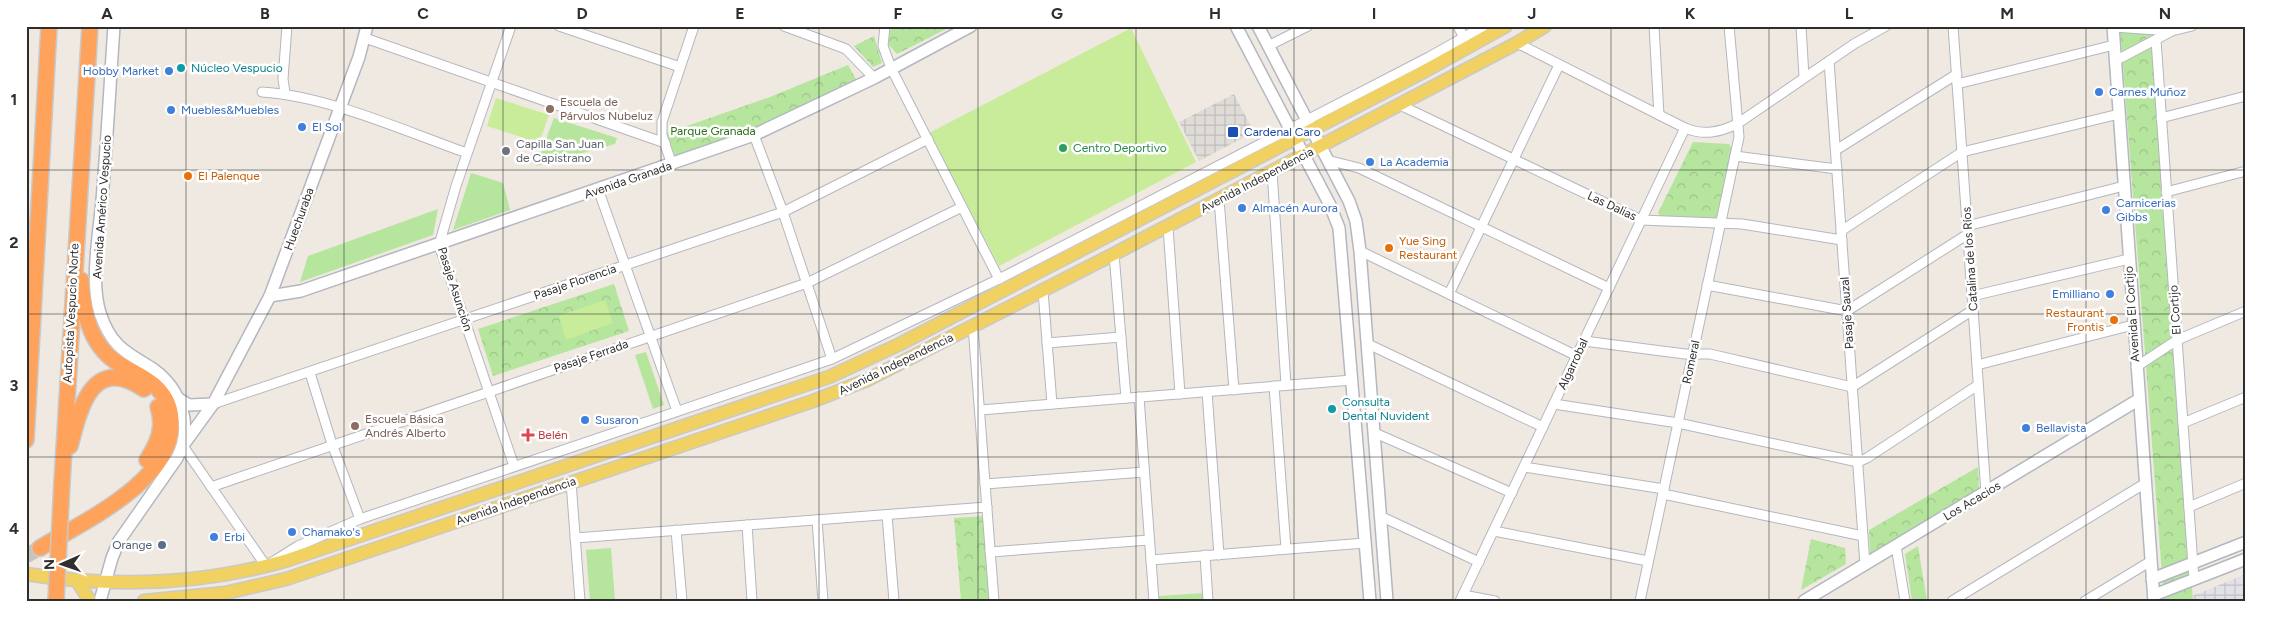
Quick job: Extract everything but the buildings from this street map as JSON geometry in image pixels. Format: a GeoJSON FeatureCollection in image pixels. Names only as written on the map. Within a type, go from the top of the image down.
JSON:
{"type":"FeatureCollection","features":[{"type":"Feature","properties":{"kind":"highway"},"geometry":{"type":"LineString","coordinates":[[44,26],[46,70]]}},
{"type":"Feature","properties":{"kind":"highway"},"geometry":{"type":"LineString","coordinates":[[26,440],[49,26]]}},
{"type":"Feature","properties":{"kind":"highway","name":"Autopista Vespucio Norte"},"geometry":{"type":"LineString","coordinates":[[56,601],[75,243],[90,26]]}},
{"type":"Feature","properties":{"kind":"highway"},"geometry":{"type":"LineString","coordinates":[[26,264],[39,201]]}},
{"type":"Feature","properties":{"kind":"highway"},"geometry":{"type":"LineString","coordinates":[[62,479],[81,405],[94,386],[106,380],[121,379],[139,385],[152,395],[159,408],[161,430],[157,443],[146,461],[115,492],[39,545],[110,506],[139,484],[163,453],[172,428],[170,410],[158,389],[115,362],[100,348],[94,338],[83,305],[75,243]]}},
{"type":"Feature","properties":{"kind":"main road","name":"Avenida Independencia"},"geometry":{"type":"LineString","coordinates":[[26,574],[77,580],[150,583],[192,580],[266,566],[848,369],[900,344],[1293,133],[1423,72],[1506,26]]}},
{"type":"Feature","properties":{"kind":"main road","name":"Avenida Independencia"},"geometry":{"type":"LineString","coordinates":[[144,601],[217,594],[271,583],[848,388],[1043,291],[1219,200],[1517,43],[1545,26]]}},
{"type":"Feature","properties":{"kind":"main road"},"geometry":{"type":"LineString","coordinates":[[77,580],[90,601]]}},
{"type":"Feature","properties":{"kind":"street","name":"Avenida Américo Vespucio"},"geometry":{"type":"LineString","coordinates":[[100,601],[119,541],[178,458],[183,446],[185,421],[179,399],[160,374],[118,345],[107,330],[98,308],[97,264],[114,26]]}},
{"type":"Feature","properties":{"kind":"street"},"geometry":{"type":"LineString","coordinates":[[285,93],[283,79],[287,26]]}},
{"type":"Feature","properties":{"kind":"street","name":"Pasaje Asunción"},"geometry":{"type":"LineString","coordinates":[[511,26],[467,153],[439,245],[514,466]]}},
{"type":"Feature","properties":{"kind":"street"},"geometry":{"type":"LineString","coordinates":[[559,26],[680,67]]}},
{"type":"Feature","properties":{"kind":"street"},"geometry":{"type":"LineString","coordinates":[[672,165],[661,128],[663,116],[694,26]]}},
{"type":"Feature","properties":{"kind":"street"},"geometry":{"type":"LineString","coordinates":[[784,26],[846,49],[874,78]]}},
{"type":"Feature","properties":{"kind":"street"},"geometry":{"type":"LineString","coordinates":[[885,26],[883,46],[891,68],[999,279]]}},
{"type":"Feature","properties":{"kind":"street","name":"Avenida Granada"},"geometry":{"type":"LineString","coordinates":[[270,296],[301,291],[672,165],[754,135],[874,78],[971,26]]}},
{"type":"Feature","properties":{"kind":"street"},"geometry":{"type":"LineString","coordinates":[[1236,26],[1330,205],[1339,228],[1370,601]]}},
{"type":"Feature","properties":{"kind":"street"},"geometry":{"type":"LineString","coordinates":[[1268,46],[1308,26]]}},
{"type":"Feature","properties":{"kind":"street"},"geometry":{"type":"LineString","coordinates":[[1458,26],[1464,38]]}},
{"type":"Feature","properties":{"kind":"street","name":"Avenida Independencia"},"geometry":{"type":"LineString","coordinates":[[1309,125],[1484,26]]}},
{"type":"Feature","properties":{"kind":"street"},"geometry":{"type":"LineString","coordinates":[[1654,26],[1659,115]]}},
{"type":"Feature","properties":{"kind":"street","name":"Romeral"},"geometry":{"type":"LineString","coordinates":[[1640,601],[1739,137],[1729,26]]}},
{"type":"Feature","properties":{"kind":"street"},"geometry":{"type":"LineString","coordinates":[[1801,26],[1804,77]]}},
{"type":"Feature","properties":{"kind":"street","name":"Catalina de los Ríos"},"geometry":{"type":"LineString","coordinates":[[1953,26],[1986,492]]}},
{"type":"Feature","properties":{"kind":"street"},"geometry":{"type":"LineString","coordinates":[[2115,61],[2172,31],[2191,26]]}},
{"type":"Feature","properties":{"kind":"street"},"geometry":{"type":"LineString","coordinates":[[2113,27],[2172,31]]}},
{"type":"Feature","properties":{"kind":"street","name":"Avenida El Cortijo"},"geometry":{"type":"LineString","coordinates":[[2113,27],[2144,484],[2154,598]]}},
{"type":"Feature","properties":{"kind":"street"},"geometry":{"type":"LineString","coordinates":[[1517,43],[1685,128],[1708,133],[1737,124],[1804,77],[1880,28]]}},
{"type":"Feature","properties":{"kind":"street"},"geometry":{"type":"LineString","coordinates":[[1243,40],[1249,31],[1259,29],[1353,211],[1360,251],[1368,344],[1386,601]]}},
{"type":"Feature","properties":{"kind":"street"},"geometry":{"type":"LineString","coordinates":[[366,32],[492,82],[665,142]]}},
{"type":"Feature","properties":{"kind":"street","name":"Huechuraba"},"geometry":{"type":"LineString","coordinates":[[183,446],[213,404],[270,296],[340,108],[366,32]]}},
{"type":"Feature","properties":{"kind":"street","name":"El Cortijo"},"geometry":{"type":"LineString","coordinates":[[2156,40],[2194,580]]}},
{"type":"Feature","properties":{"kind":"street"},"geometry":{"type":"LineString","coordinates":[[1958,84],[2114,45]]}},
{"type":"Feature","properties":{"kind":"street","name":"Pasaje Sauzal"},"geometry":{"type":"LineString","coordinates":[[1829,61],[1865,564]]}},
{"type":"Feature","properties":{"kind":"street"},"geometry":{"type":"LineString","coordinates":[[1449,294],[1559,65]]}},
{"type":"Feature","properties":{"kind":"street"},"geometry":{"type":"LineString","coordinates":[[1836,150],[1957,74]]}},
{"type":"Feature","properties":{"kind":"street"},"geometry":{"type":"LineString","coordinates":[[262,92],[285,93],[340,108],[467,153]]}},
{"type":"Feature","properties":{"kind":"street"},"geometry":{"type":"LineString","coordinates":[[2161,118],[2246,96]]}},
{"type":"Feature","properties":{"kind":"street","name":"Las Dalias"},"geometry":{"type":"LineString","coordinates":[[1400,105],[1641,220],[1742,224],[1842,240]]}},
{"type":"Feature","properties":{"kind":"street"},"geometry":{"type":"LineString","coordinates":[[1841,231],[1962,152],[2119,114]]}},
{"type":"Feature","properties":{"kind":"street","name":"Algarrobal"},"geometry":{"type":"LineString","coordinates":[[1462,598],[1685,128]]}},
{"type":"Feature","properties":{"kind":"street","name":"Avenida Independencia"},"geometry":{"type":"LineString","coordinates":[[266,566],[298,546],[360,519],[832,359],[999,279],[1293,133]]}},
{"type":"Feature","properties":{"kind":"street"},"geometry":{"type":"LineString","coordinates":[[754,135],[783,212],[832,359]]}},
{"type":"Feature","properties":{"kind":"street","name":"Pasaje Florencia"},"geometry":{"type":"LineString","coordinates":[[213,404],[310,373],[783,212],[928,139]]}},
{"type":"Feature","properties":{"kind":"street"},"geometry":{"type":"LineString","coordinates":[[1735,156],[1837,169]]}},
{"type":"Feature","properties":{"kind":"street"},"geometry":{"type":"LineString","coordinates":[[1327,160],[1359,168],[1609,288]]}},
{"type":"Feature","properties":{"kind":"street"},"geometry":{"type":"LineString","coordinates":[[1272,171],[1286,385]]}},
{"type":"Feature","properties":{"kind":"street"},"geometry":{"type":"LineString","coordinates":[[2166,192],[2246,171]]}},
{"type":"Feature","properties":{"kind":"street"},"geometry":{"type":"LineString","coordinates":[[1708,285],[1847,311],[1968,230],[2124,186]]}},
{"type":"Feature","properties":{"kind":"street"},"geometry":{"type":"LineString","coordinates":[[598,189],[677,411]]}},
{"type":"Feature","properties":{"kind":"street"},"geometry":{"type":"LineString","coordinates":[[1219,200],[1234,390]]}},
{"type":"Feature","properties":{"kind":"street","name":"Pasaje Ferrada"},"geometry":{"type":"LineString","coordinates":[[211,487],[489,390],[807,283],[962,206]]}},
{"type":"Feature","properties":{"kind":"street"},"geometry":{"type":"LineString","coordinates":[[1168,226],[1180,394]]}},
{"type":"Feature","properties":{"kind":"street"},"geometry":{"type":"LineString","coordinates":[[1360,251],[1577,356]]}},
{"type":"Feature","properties":{"kind":"street"},"geometry":{"type":"LineString","coordinates":[[1114,254],[1126,398]]}},
{"type":"Feature","properties":{"kind":"street"},"geometry":{"type":"LineString","coordinates":[[1972,296],[2129,259]]}},
{"type":"Feature","properties":{"kind":"street"},"geometry":{"type":"LineString","coordinates":[[1043,291],[1052,404]]}},
{"type":"Feature","properties":{"kind":"street"},"geometry":{"type":"LineString","coordinates":[[1584,341],[1710,354],[1852,386],[1973,310]]}},
{"type":"Feature","properties":{"kind":"street"},"geometry":{"type":"LineString","coordinates":[[2136,367],[2177,340],[2246,311]]}},
{"type":"Feature","properties":{"kind":"street"},"geometry":{"type":"LineString","coordinates":[[1977,366],[2133,325]]}},
{"type":"Feature","properties":{"kind":"street"},"geometry":{"type":"LineString","coordinates":[[973,326],[994,601]]}},
{"type":"Feature","properties":{"kind":"street"},"geometry":{"type":"LineString","coordinates":[[1047,343],[1121,337]]}},
{"type":"Feature","properties":{"kind":"street"},"geometry":{"type":"LineString","coordinates":[[1368,344],[1543,428]]}},
{"type":"Feature","properties":{"kind":"street"},"geometry":{"type":"LineString","coordinates":[[310,373],[332,444],[360,519]]}},
{"type":"Feature","properties":{"kind":"street"},"geometry":{"type":"LineString","coordinates":[[980,410],[1352,380]]}},
{"type":"Feature","properties":{"kind":"street"},"geometry":{"type":"LineString","coordinates":[[1554,404],[1678,423],[1858,462],[1978,385]]}},
{"type":"Feature","properties":{"kind":"street"},"geometry":{"type":"LineString","coordinates":[[1274,386],[1286,549]]}},
{"type":"Feature","properties":{"kind":"street"},"geometry":{"type":"LineString","coordinates":[[1207,392],[1219,554]]}},
{"type":"Feature","properties":{"kind":"street"},"geometry":{"type":"LineString","coordinates":[[1139,397],[1154,601]]}},
{"type":"Feature","properties":{"kind":"street"},"geometry":{"type":"LineString","coordinates":[[2183,423],[2246,397]]}},
{"type":"Feature","properties":{"kind":"street"},"geometry":{"type":"LineString","coordinates":[[179,399],[189,405],[213,404]]}},
{"type":"Feature","properties":{"kind":"street","name":"Los Acacios"},"geometry":{"type":"LineString","coordinates":[[1804,601],[2138,400]]}},
{"type":"Feature","properties":{"kind":"street"},"geometry":{"type":"LineString","coordinates":[[1375,433],[1512,493]]}},
{"type":"Feature","properties":{"kind":"street"},"geometry":{"type":"LineString","coordinates":[[183,446],[266,566]]}},
{"type":"Feature","properties":{"kind":"street"},"geometry":{"type":"LineString","coordinates":[[1524,467],[1663,492],[1863,536]]}},
{"type":"Feature","properties":{"kind":"street"},"geometry":{"type":"LineString","coordinates":[[985,484],[1144,472]]}},
{"type":"Feature","properties":{"kind":"street"},"geometry":{"type":"LineString","coordinates":[[571,482],[580,601]]}},
{"type":"Feature","properties":{"kind":"street"},"geometry":{"type":"LineString","coordinates":[[1952,601],[2144,484]]}},
{"type":"Feature","properties":{"kind":"street"},"geometry":{"type":"LineString","coordinates":[[2189,507],[2246,484]]}},
{"type":"Feature","properties":{"kind":"street"},"geometry":{"type":"LineString","coordinates":[[575,538],[987,507]]}},
{"type":"Feature","properties":{"kind":"street"},"geometry":{"type":"LineString","coordinates":[[887,515],[894,601]]}},
{"type":"Feature","properties":{"kind":"street"},"geometry":{"type":"LineString","coordinates":[[1380,516],[1479,562]]}},
{"type":"Feature","properties":{"kind":"street"},"geometry":{"type":"LineString","coordinates":[[817,520],[823,601]]}},
{"type":"Feature","properties":{"kind":"street"},"geometry":{"type":"LineString","coordinates":[[747,525],[752,601]]}},
{"type":"Feature","properties":{"kind":"street"},"geometry":{"type":"LineString","coordinates":[[676,530],[682,601]]}},
{"type":"Feature","properties":{"kind":"street"},"geometry":{"type":"LineString","coordinates":[[1494,531],[1648,561]]}},
{"type":"Feature","properties":{"kind":"street"},"geometry":{"type":"LineString","coordinates":[[990,552],[1149,540]]}},
{"type":"Feature","properties":{"kind":"street"},"geometry":{"type":"LineString","coordinates":[[2152,579],[2246,542]]}},
{"type":"Feature","properties":{"kind":"street"},"geometry":{"type":"LineString","coordinates":[[1151,560],[1365,543]]}},
{"type":"Feature","properties":{"kind":"street"},"geometry":{"type":"LineString","coordinates":[[1896,546],[1905,601]]}},
{"type":"Feature","properties":{"kind":"street"},"geometry":{"type":"LineString","coordinates":[[1205,555],[1208,601]]}},
{"type":"Feature","properties":{"kind":"street"},"geometry":{"type":"LineString","coordinates":[[2154,598],[2246,559]]}},
{"type":"Feature","properties":{"kind":"street"},"geometry":{"type":"LineString","coordinates":[[2085,601],[2151,561]]}},
{"type":"Feature","properties":{"kind":"street"},"geometry":{"type":"LineString","coordinates":[[1462,598],[1495,601]]}},
{"type":"Feature","properties":{"kind":"shaded area"},"geometry":{"type":"Polygon","coordinates":[[[1234,94],[1254,132],[1199,161],[1179,122],[1234,94]]]}},
{"type":"Feature","properties":{"kind":"shaded area"},"geometry":{"type":"Polygon","coordinates":[[[2246,574],[2246,601],[2193,601],[2192,596],[2246,574]]]}},
{"type":"Feature","properties":{"kind":"green space"},"geometry":{"type":"Polygon","coordinates":[[[891,26],[952,26],[897,54],[888,44],[891,26]]]}},
{"type":"Feature","properties":{"kind":"green space"},"geometry":{"type":"Polygon","coordinates":[[[2120,26],[2156,28],[2174,372],[2193,601],[2164,601],[2120,26]]]}},
{"type":"Feature","properties":{"kind":"green space","name":"Centro Deportivo"},"geometry":{"type":"Polygon","coordinates":[[[1131,28],[1196,162],[999,266],[929,133],[1131,28]]]}},
{"type":"Feature","properties":{"kind":"green space"},"geometry":{"type":"Polygon","coordinates":[[[874,36],[882,63],[873,67],[854,46],[874,36]]]}},
{"type":"Feature","properties":{"kind":"green space","name":"Parque Granada"},"geometry":{"type":"Polygon","coordinates":[[[848,65],[857,81],[753,130],[676,159],[667,133],[770,97],[848,65]]]}},
{"type":"Feature","properties":{"kind":"green space"},"geometry":{"type":"Polygon","coordinates":[[[496,98],[549,115],[539,143],[487,126],[496,98]]]}},
{"type":"Feature","properties":{"kind":"green space"},"geometry":{"type":"Polygon","coordinates":[[[554,118],[617,138],[615,144],[536,166],[554,118]]]}},
{"type":"Feature","properties":{"kind":"green space"},"geometry":{"type":"Polygon","coordinates":[[[1693,142],[1729,144],[1732,149],[1716,221],[1662,218],[1658,213],[1693,142]]]}},
{"type":"Feature","properties":{"kind":"green space"},"geometry":{"type":"Polygon","coordinates":[[[471,173],[503,183],[510,210],[453,230],[471,173]]]}},
{"type":"Feature","properties":{"kind":"green space"},"geometry":{"type":"Polygon","coordinates":[[[438,209],[433,235],[300,282],[308,256],[438,209]]]}},
{"type":"Feature","properties":{"kind":"green space"},"geometry":{"type":"Polygon","coordinates":[[[614,284],[629,331],[493,376],[478,329],[614,284]]]}},
{"type":"Feature","properties":{"kind":"green space"},"geometry":{"type":"Polygon","coordinates":[[[605,300],[613,323],[566,340],[559,316],[605,300]]]}},
{"type":"Feature","properties":{"kind":"green space"},"geometry":{"type":"Polygon","coordinates":[[[646,352],[664,405],[653,409],[635,355],[646,352]]]}},
{"type":"Feature","properties":{"kind":"green space"},"geometry":{"type":"Polygon","coordinates":[[[1978,467],[1979,490],[1870,554],[1869,530],[1978,467]]]}},
{"type":"Feature","properties":{"kind":"green space"},"geometry":{"type":"Polygon","coordinates":[[[985,516],[992,601],[961,601],[954,518],[985,516]]]}},
{"type":"Feature","properties":{"kind":"green space"},"geometry":{"type":"Polygon","coordinates":[[[1811,539],[1845,548],[1846,564],[1801,590],[1811,539]]]}},
{"type":"Feature","properties":{"kind":"green space"},"geometry":{"type":"Polygon","coordinates":[[[1918,546],[1927,601],[1912,601],[1905,554],[1918,546]]]}},
{"type":"Feature","properties":{"kind":"green space"},"geometry":{"type":"Polygon","coordinates":[[[611,548],[615,601],[590,601],[586,550],[611,548]]]}},
{"type":"Feature","properties":{"kind":"green space"},"geometry":{"type":"Polygon","coordinates":[[[1204,593],[1204,601],[1159,601],[1159,596],[1204,593]]]}},
{"type":"Feature","properties":{"kind":"tunnel"},"geometry":{"type":"LineString","coordinates":[[26,556],[40,548]]}},
{"type":"Feature","properties":{"kind":"place","name":"Núcleo Vespucio"},"geometry":{"type":"Point","coordinates":[181,68]}},
{"type":"Feature","properties":{"kind":"place","name":"Hobby Market"},"geometry":{"type":"Point","coordinates":[169,71]}},
{"type":"Feature","properties":{"kind":"place","name":"Carnes Muñoz"},"geometry":{"type":"Point","coordinates":[2099,92]}},
{"type":"Feature","properties":{"kind":"place","name":"Escuela de Párvulos Nubeluz"},"geometry":{"type":"Point","coordinates":[550,109]}},
{"type":"Feature","properties":{"kind":"place","name":"Muebles&Muebles"},"geometry":{"type":"Point","coordinates":[171,110]}},
{"type":"Feature","properties":{"kind":"place","name":"El Sol"},"geometry":{"type":"Point","coordinates":[302,127]}},
{"type":"Feature","properties":{"kind":"place","name":"Cardenal Caro"},"geometry":{"type":"Point","coordinates":[1233,132]}},
{"type":"Feature","properties":{"kind":"place","name":"Centro Deportivo"},"geometry":{"type":"Point","coordinates":[1063,148]}},
{"type":"Feature","properties":{"kind":"place","name":"Capilla San Juan de Capistrano"},"geometry":{"type":"Point","coordinates":[506,151]}},
{"type":"Feature","properties":{"kind":"place","name":"La Academia"},"geometry":{"type":"Point","coordinates":[1370,162]}},
{"type":"Feature","properties":{"kind":"place","name":"El Palenque"},"geometry":{"type":"Point","coordinates":[188,176]}},
{"type":"Feature","properties":{"kind":"place","name":"Almacén Aurora"},"geometry":{"type":"Point","coordinates":[1242,208]}},
{"type":"Feature","properties":{"kind":"place","name":"Carnicerias Gibbs"},"geometry":{"type":"Point","coordinates":[2106,210]}},
{"type":"Feature","properties":{"kind":"place","name":"Yue Sing Restaurant"},"geometry":{"type":"Point","coordinates":[1389,248]}},
{"type":"Feature","properties":{"kind":"place","name":"Emilliano"},"geometry":{"type":"Point","coordinates":[2110,294]}},
{"type":"Feature","properties":{"kind":"place","name":"Restaurant Frontis"},"geometry":{"type":"Point","coordinates":[2114,320]}},
{"type":"Feature","properties":{"kind":"place","name":"Consulta Dental Nuvident"},"geometry":{"type":"Point","coordinates":[1332,409]}},
{"type":"Feature","properties":{"kind":"place","name":"Susaron"},"geometry":{"type":"Point","coordinates":[585,420]}},
{"type":"Feature","properties":{"kind":"place","name":"Escuela Básica Andrés Alberto"},"geometry":{"type":"Point","coordinates":[355,426]}},
{"type":"Feature","properties":{"kind":"place","name":"Bellavista"},"geometry":{"type":"Point","coordinates":[2026,428]}},
{"type":"Feature","properties":{"kind":"place","name":"Belén"},"geometry":{"type":"Point","coordinates":[528,435]}},
{"type":"Feature","properties":{"kind":"place","name":"Chamako's"},"geometry":{"type":"Point","coordinates":[292,532]}},
{"type":"Feature","properties":{"kind":"place","name":"Erbi"},"geometry":{"type":"Point","coordinates":[214,537]}},
{"type":"Feature","properties":{"kind":"place","name":"Orange"},"geometry":{"type":"Point","coordinates":[162,545]}}]}
